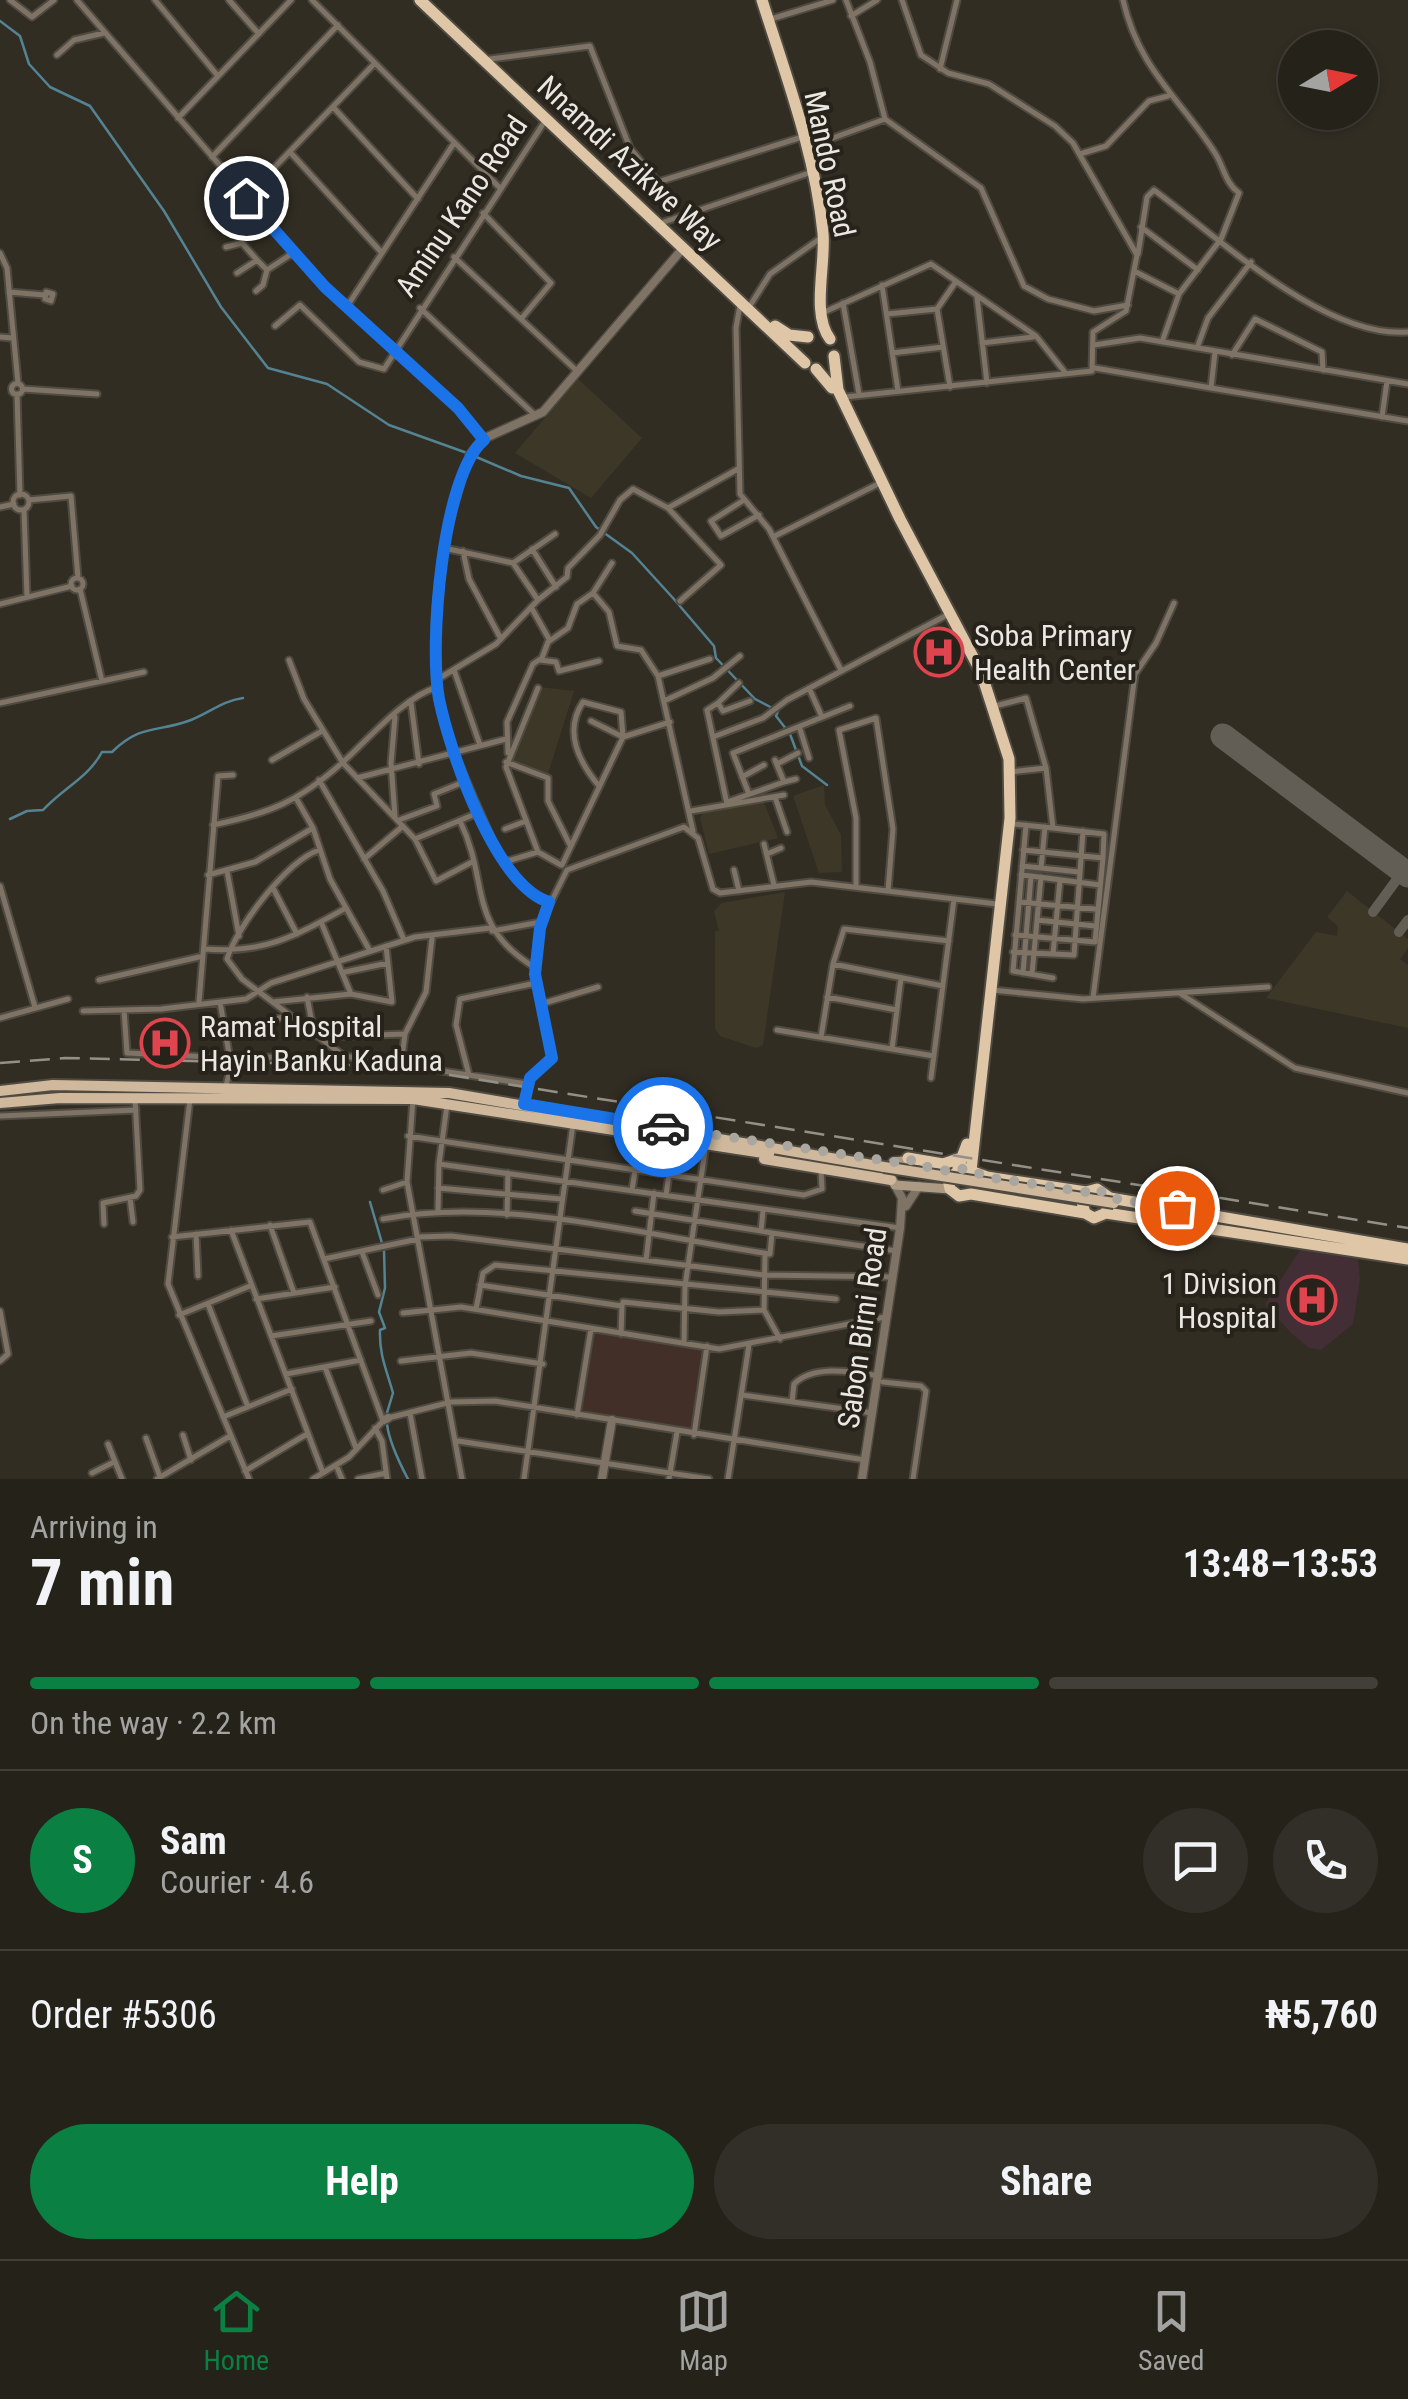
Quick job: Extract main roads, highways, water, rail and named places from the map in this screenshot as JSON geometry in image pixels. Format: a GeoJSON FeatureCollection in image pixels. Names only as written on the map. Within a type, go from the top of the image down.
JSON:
{"type":"FeatureCollection","features":[{"type":"Feature","properties":{"kind":"highway","name":"Nnamdi Azikwe Way"},"geometry":{"type":"LineString","coordinates":[[424,0],[746,303],[784,332],[810,336]]}},
{"type":"Feature","properties":{"kind":"highway","name":"Mando Road"},"geometry":{"type":"LineString","coordinates":[[759,0],[803,143],[824,244],[822,313],[823,328],[830,339]]}},
{"type":"Feature","properties":{"kind":"highway","name":"Mando Road"},"geometry":{"type":"LineString","coordinates":[[759,0],[803,143],[808,172],[818,240],[818,314],[810,336]]}},
{"type":"Feature","properties":{"kind":"highway","name":"Nnamdi Azikwe Way"},"geometry":{"type":"LineString","coordinates":[[468,42],[664,222],[834,392],[988,697],[1004,758],[1006,812],[998,909]]}},
{"type":"Feature","properties":{"kind":"highway"},"geometry":{"type":"LineString","coordinates":[[834,356],[827,366],[810,366],[801,346],[810,336],[830,339],[834,356],[834,376],[842,398],[995,706],[1010,772],[1010,824],[968,1155],[998,1179]]}},
{"type":"Feature","properties":{"kind":"highway"},"geometry":{"type":"LineString","coordinates":[[998,909],[968,1155],[964,1171],[950,1190],[960,1196],[971,1194],[1085,1213],[1094,1218],[1110,1206],[1408,1248]]}},
{"type":"Feature","properties":{"kind":"highway"},"geometry":{"type":"LineString","coordinates":[[913,1161],[950,1164],[968,1155]]}},
{"type":"Feature","properties":{"kind":"highway"},"geometry":{"type":"LineString","coordinates":[[964,1171],[1086,1192],[1102,1190],[1110,1206]]}},
{"type":"Feature","properties":{"kind":"highway"},"geometry":{"type":"LineString","coordinates":[[964,1171],[976,1184],[971,1194]]}},
{"type":"Feature","properties":{"kind":"highway"},"geometry":{"type":"LineString","coordinates":[[1085,1213],[1082,1202],[1086,1192]]}},
{"type":"Feature","properties":{"kind":"highway"},"geometry":{"type":"LineString","coordinates":[[1275,1232],[1408,1258]]}},
{"type":"Feature","properties":{"kind":"main road"},"geometry":{"type":"LineString","coordinates":[[0,1091],[52,1085],[414,1089],[524,1104],[889,1173],[1110,1206]]}},
{"type":"Feature","properties":{"kind":"main road"},"geometry":{"type":"LineString","coordinates":[[294,1087],[294,1100]]}},
{"type":"Feature","properties":{"kind":"main road"},"geometry":{"type":"LineString","coordinates":[[0,1103],[136,1104],[190,1099],[448,1102],[706,1144],[725,1143],[738,1154],[821,1168],[889,1173],[916,1185],[950,1190]]}},
{"type":"Feature","properties":{"kind":"main road"},"geometry":{"type":"LineString","coordinates":[[889,1173],[913,1161],[964,1171]]}},
{"type":"Feature","properties":{"kind":"main road"},"geometry":{"type":"LineString","coordinates":[[913,1161],[916,1185]]}},
{"type":"Feature","properties":{"kind":"waterway"},"geometry":{"type":"LineString","coordinates":[[0,21],[20,36],[29,64],[50,87],[90,106],[164,211],[221,307],[268,368],[327,384],[389,425],[467,453]]}},
{"type":"Feature","properties":{"kind":"waterway"},"geometry":{"type":"LineString","coordinates":[[474,456],[521,476],[569,488],[596,527],[632,553],[673,598],[714,646],[716,658],[755,699],[778,711],[776,716],[790,734],[802,766],[827,785]]}},
{"type":"Feature","properties":{"kind":"waterway"},"geometry":{"type":"LineString","coordinates":[[10,819],[27,811],[43,810],[90,769],[102,752],[112,752],[141,733],[191,720],[243,698]]}},
{"type":"Feature","properties":{"kind":"waterway"},"geometry":{"type":"LineString","coordinates":[[370,1202],[384,1250],[385,1288],[379,1312],[385,1328],[380,1330],[380,1339],[393,1393],[386,1416]]}},
{"type":"Feature","properties":{"kind":"waterway"},"geometry":{"type":"LineString","coordinates":[[387,1424],[408,1479]]}},
{"type":"Feature","properties":{"kind":"railway"},"geometry":{"type":"LineString","coordinates":[[0,1063],[65,1058],[394,1066],[1408,1228]]}},
{"type":"Feature","properties":{"kind":"place","name":"Soba Primary Health Center"},"geometry":{"type":"Point","coordinates":[939,652]}},
{"type":"Feature","properties":{"kind":"place","name":"Ramat Hospital Hayin Banku Kaduna"},"geometry":{"type":"Point","coordinates":[165,1043]}},
{"type":"Feature","properties":{"kind":"place","name":"1 Division Hospital"},"geometry":{"type":"Point","coordinates":[1312,1300]}}]}
